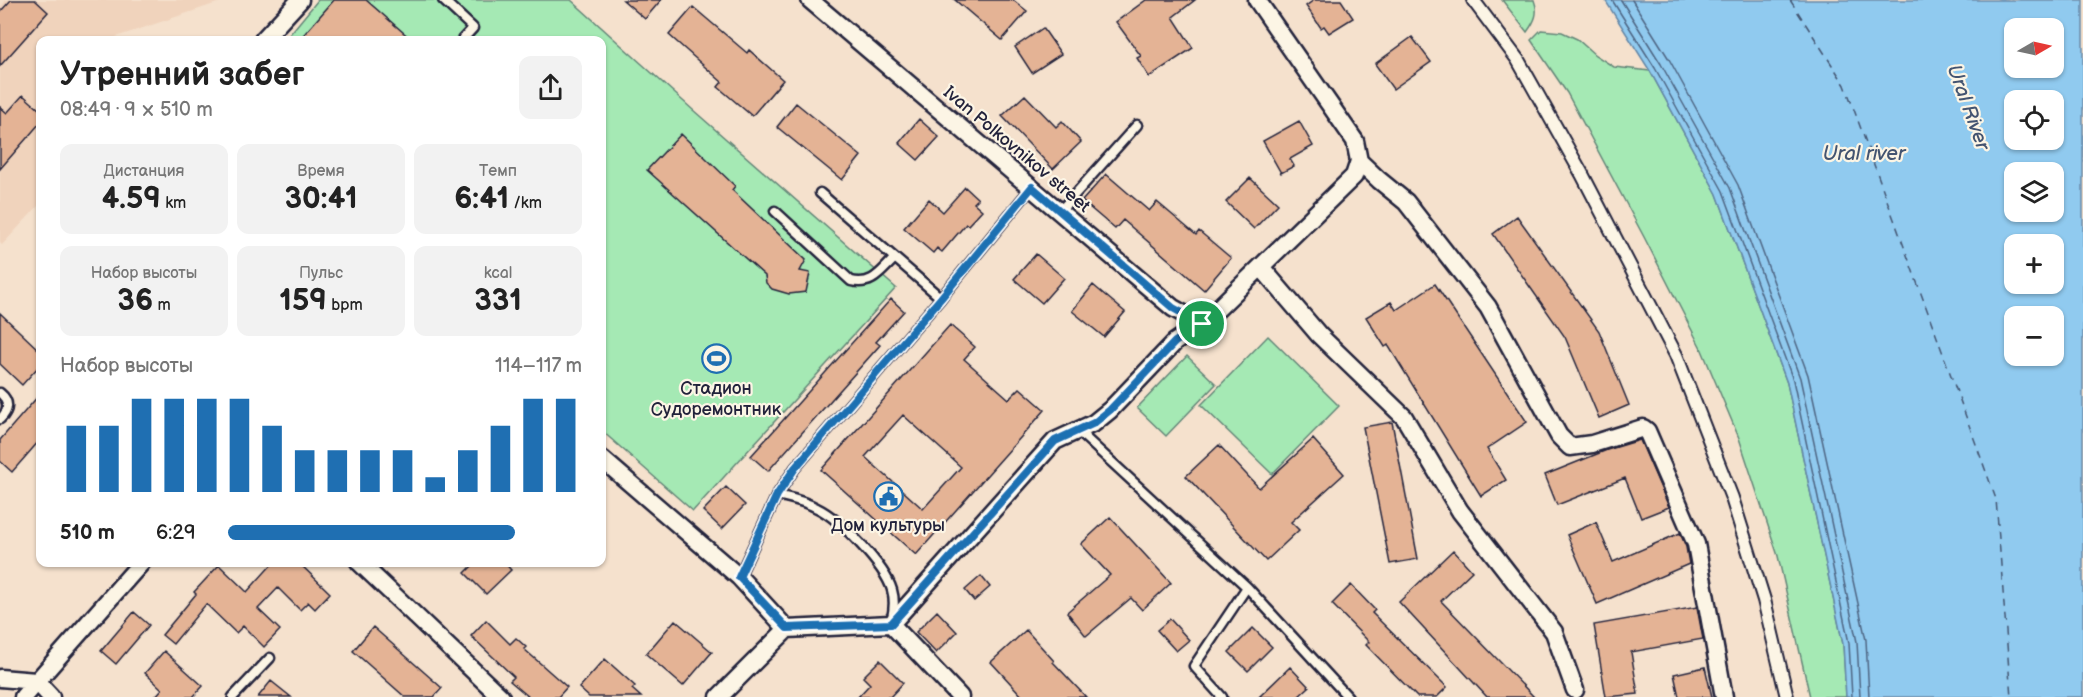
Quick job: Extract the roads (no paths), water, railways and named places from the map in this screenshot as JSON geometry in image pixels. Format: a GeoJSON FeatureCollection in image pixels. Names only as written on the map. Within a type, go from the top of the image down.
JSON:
{"type":"FeatureCollection","features":[{"type":"Feature","properties":{"kind":"street"},"geometry":{"type":"LineString","coordinates":[[267,36],[300,0]]}},
{"type":"Feature","properties":{"kind":"street","name":"Ivan Polkovnikov street"},"geometry":{"type":"LineString","coordinates":[[810,0],[1173,308],[1202,324]]}},
{"type":"Feature","properties":{"kind":"street"},"geometry":{"type":"LineString","coordinates":[[719,697],[787,628],[891,624],[1055,441],[1094,423],[1110,410],[1175,342],[1202,324],[1354,176],[1359,161],[1355,141],[1257,0]]}},
{"type":"Feature","properties":{"kind":"street"},"geometry":{"type":"LineString","coordinates":[[1473,0],[1518,60],[1582,174],[1676,355],[1731,498],[1764,600],[1787,697]]}},
{"type":"Feature","properties":{"kind":"street"},"geometry":{"type":"LineString","coordinates":[[1359,161],[1406,202],[1488,307],[1559,436],[1570,447],[1592,444],[1644,428],[1647,431],[1696,544],[1724,697]]}},
{"type":"Feature","properties":{"kind":"street"},"geometry":{"type":"LineString","coordinates":[[1261,267],[1320,335],[1404,417],[1460,511],[1554,632],[1575,690]]}},
{"type":"Feature","properties":{"kind":"street"},"geometry":{"type":"LineString","coordinates":[[606,462],[739,577],[787,628]]}},
{"type":"Feature","properties":{"kind":"street"},"geometry":{"type":"LineString","coordinates":[[23,697],[138,567]]}},
{"type":"Feature","properties":{"kind":"street"},"geometry":{"type":"LineString","coordinates":[[364,567],[501,697]]}},
{"type":"Feature","properties":{"kind":"street"},"geometry":{"type":"LineString","coordinates":[[891,624],[960,697]]}},
{"type":"Feature","properties":{"kind":"street"},"geometry":{"type":"LineString","coordinates":[[0,678],[36,681],[51,697]]}},
{"type":"Feature","properties":{"kind":"lane"},"geometry":{"type":"LineString","coordinates":[[443,0],[473,28],[466,36]]}},
{"type":"Feature","properties":{"kind":"lane"},"geometry":{"type":"LineString","coordinates":[[1060,211],[1137,125]]}},
{"type":"Feature","properties":{"kind":"lane"},"geometry":{"type":"LineString","coordinates":[[739,577],[777,495],[795,468],[941,298],[1032,187]]}},
{"type":"Feature","properties":{"kind":"lane"},"geometry":{"type":"LineString","coordinates":[[820,193],[941,298]]}},
{"type":"Feature","properties":{"kind":"lane"},"geometry":{"type":"LineString","coordinates":[[775,211],[851,280],[861,283],[872,280],[895,258]]}},
{"type":"Feature","properties":{"kind":"lane"},"geometry":{"type":"LineString","coordinates":[[0,393],[7,405],[5,414],[0,419]]}},
{"type":"Feature","properties":{"kind":"lane"},"geometry":{"type":"LineString","coordinates":[[1078,431],[1247,587],[1344,696]]}},
{"type":"Feature","properties":{"kind":"lane"},"geometry":{"type":"LineString","coordinates":[[777,495],[818,508],[850,533],[877,565],[892,589],[894,606],[891,624]]}},
{"type":"Feature","properties":{"kind":"lane"},"geometry":{"type":"LineString","coordinates":[[1222,697],[1194,666],[1247,587]]}},
{"type":"Feature","properties":{"kind":"lane"},"geometry":{"type":"LineString","coordinates":[[233,697],[270,658]]}},
{"type":"Feature","properties":{"kind":"water","name":"Ural river"},"geometry":{"type":"Polygon","coordinates":[[[1605,0],[2083,0],[2083,697],[1846,697],[1843,644],[1787,383],[1717,194],[1650,71],[1605,0]]]}},
{"type":"Feature","properties":{"kind":"place","name":"Стадион Судоремонтник"},"geometry":{"type":"Point","coordinates":[716,359]}},
{"type":"Feature","properties":{"kind":"place","name":"Дом культуры"},"geometry":{"type":"Point","coordinates":[888,496]}},
{"type":"Feature","properties":{"kind":"water label","name":"Ural River"},"geometry":{"type":"Point","coordinates":[1969,107]}}]}
